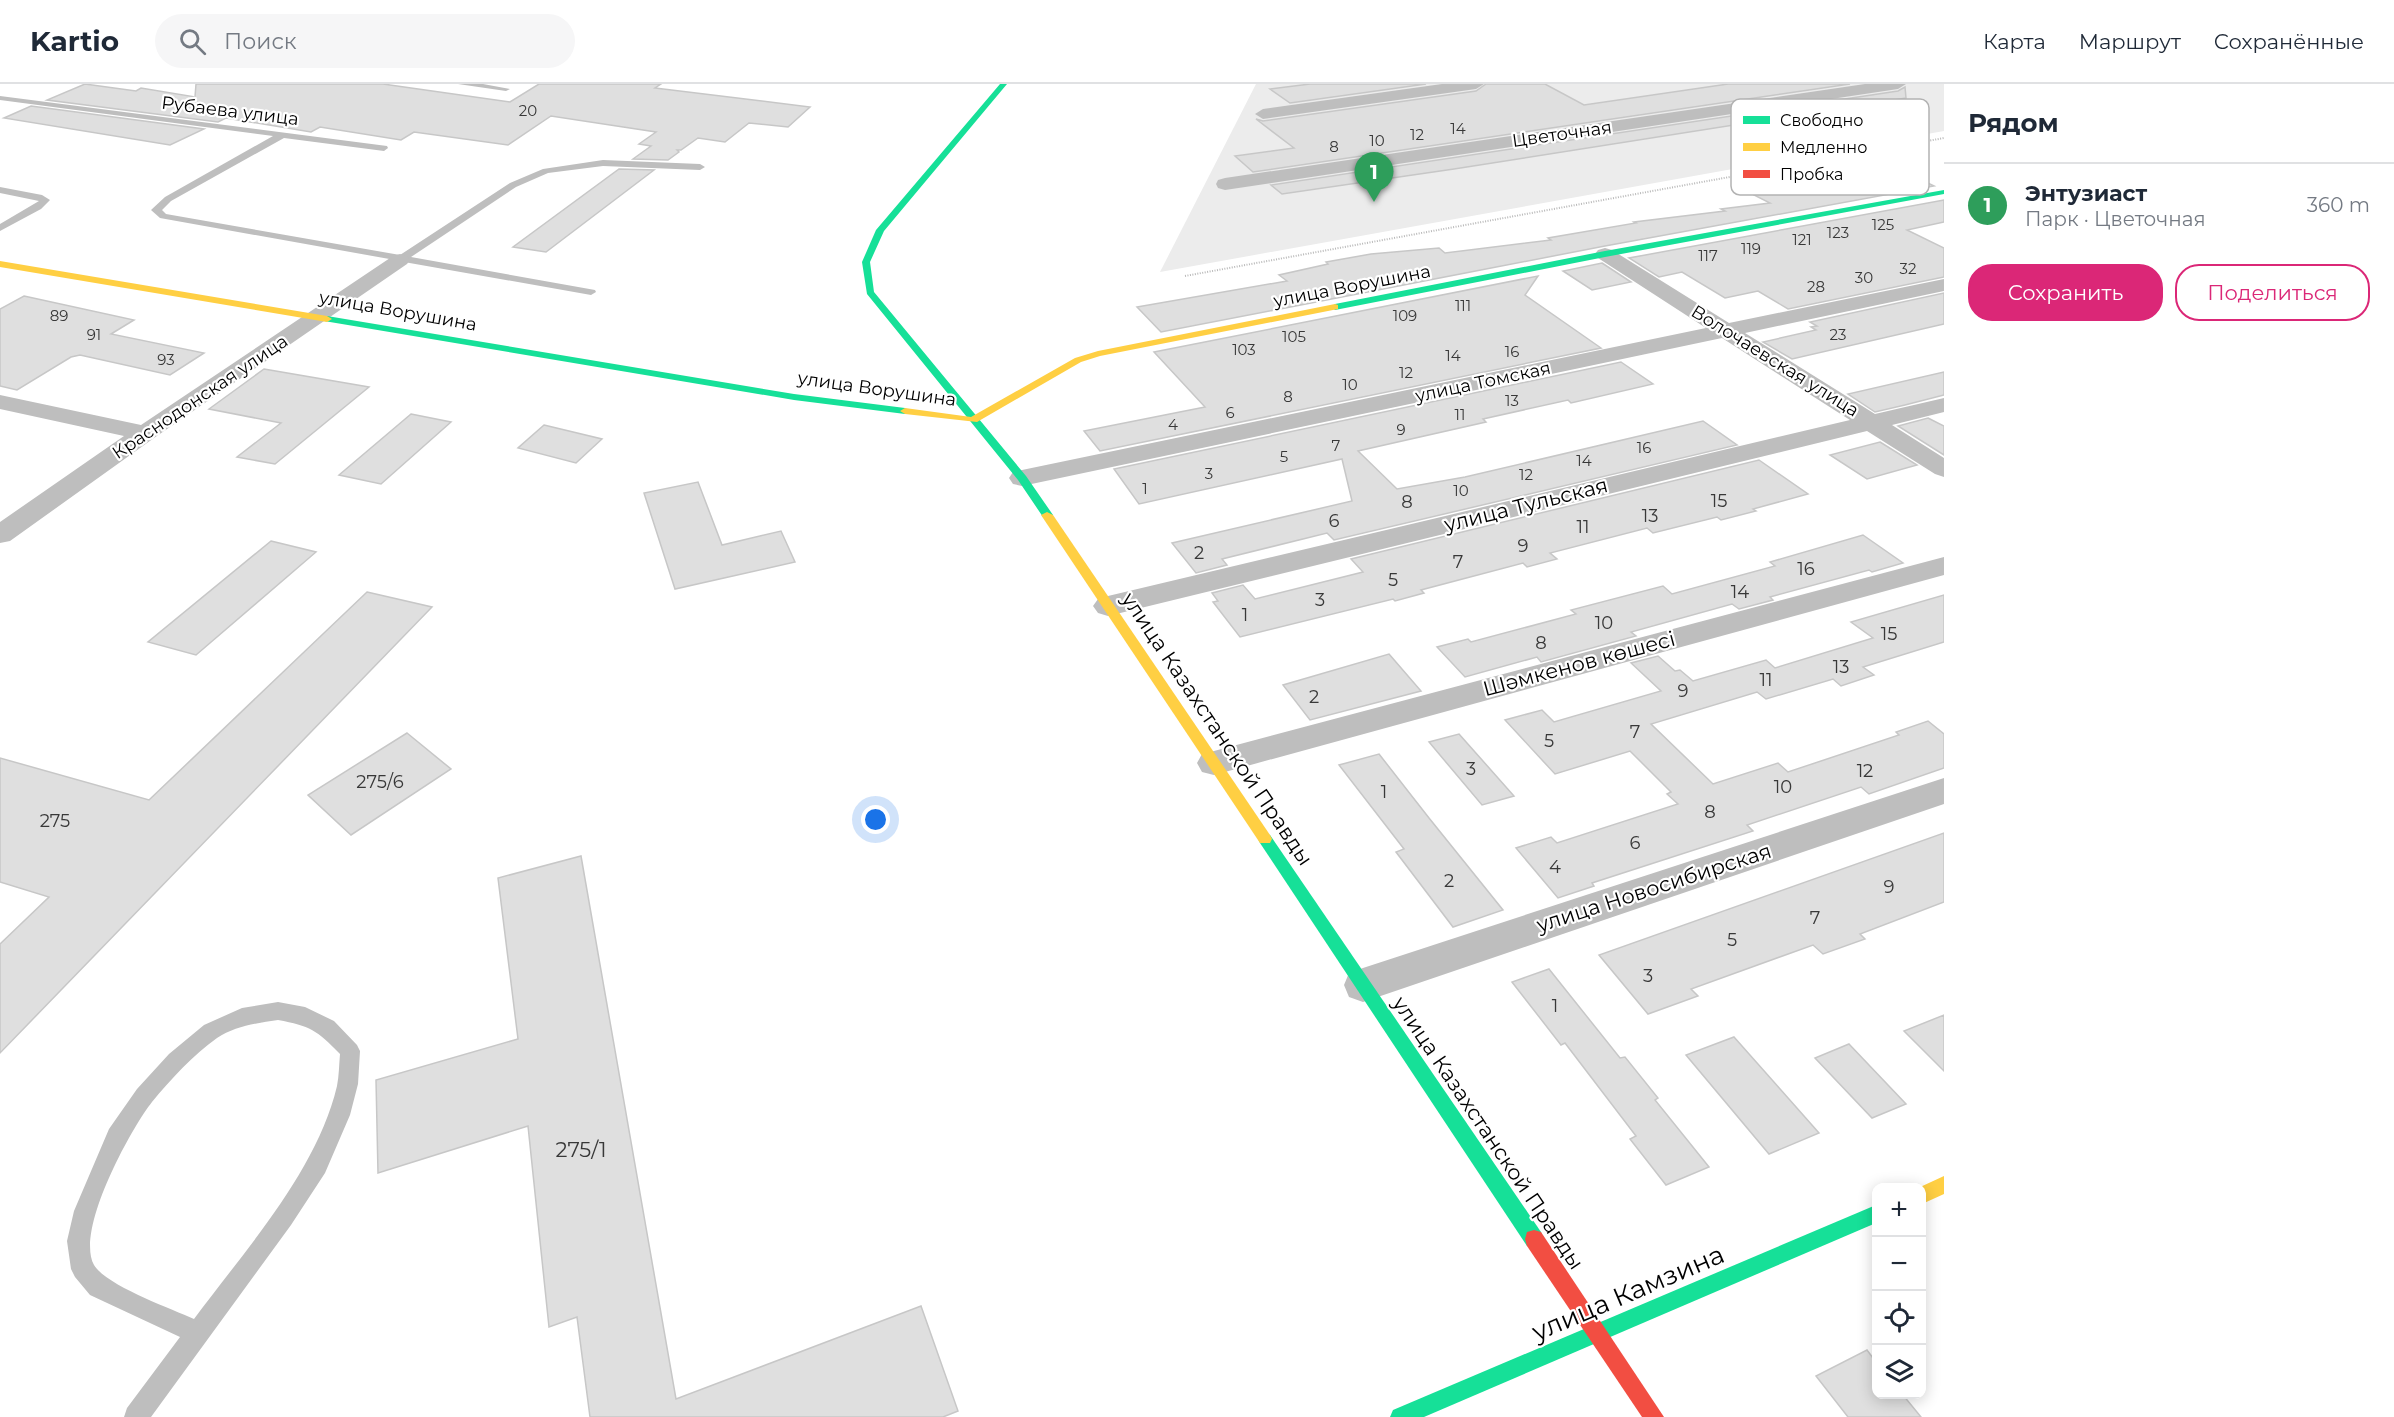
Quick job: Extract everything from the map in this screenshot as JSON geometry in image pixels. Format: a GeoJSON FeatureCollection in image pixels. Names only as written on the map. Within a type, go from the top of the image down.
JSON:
{"type":"FeatureCollection","features":[{"type":"Feature","properties":{"kind":"street","name":"улица Казахстанской Правды"},"geometry":{"type":"LineString","coordinates":[[1004,84],[880,230],[866,262],[870,292],[972,420],[1022,478],[1654,1417]]}},
{"type":"Feature","properties":{"kind":"street"},"geometry":{"type":"LineString","coordinates":[[1263,114],[1476,84]]}},
{"type":"Feature","properties":{"kind":"street","name":"Цветочная"},"geometry":{"type":"LineString","coordinates":[[1797,99],[1898,84]]}},
{"type":"Feature","properties":{"kind":"street","name":"Цветочная"},"geometry":{"type":"LineString","coordinates":[[1225,184],[1731,109]]}},
{"type":"Feature","properties":{"kind":"street","name":"улица Ворушина"},"geometry":{"type":"LineString","coordinates":[[1929,195],[1944,192]]}},
{"type":"Feature","properties":{"kind":"street","name":"улица Ворушина"},"geometry":{"type":"LineString","coordinates":[[0,264],[794,397],[972,420],[1078,360],[1098,354],[1605,254],[1928,195]]}},
{"type":"Feature","properties":{"kind":"street","name":"Волочаевская улица"},"geometry":{"type":"LineString","coordinates":[[1605,254],[1944,469]]}},
{"type":"Feature","properties":{"kind":"street","name":"Краснодонская улица"},"geometry":{"type":"LineString","coordinates":[[0,536],[145,433],[400,260]]}},
{"type":"Feature","properties":{"kind":"street","name":"улица Томская"},"geometry":{"type":"LineString","coordinates":[[1022,478],[1944,285]]}},
{"type":"Feature","properties":{"kind":"street"},"geometry":{"type":"LineString","coordinates":[[0,402],[145,433]]}},
{"type":"Feature","properties":{"kind":"street","name":"улица Тульская"},"geometry":{"type":"LineString","coordinates":[[1108,606],[1944,405]]}},
{"type":"Feature","properties":{"kind":"street","name":"Шәмкенов көшесі"},"geometry":{"type":"LineString","coordinates":[[1214,763],[1944,566]]}},
{"type":"Feature","properties":{"kind":"street","name":"улица Новосибирская"},"geometry":{"type":"LineString","coordinates":[[1363,985],[1944,791]]}},
{"type":"Feature","properties":{"kind":"street"},"geometry":{"type":"LineString","coordinates":[[1926,1193],[1944,1185]]}},
{"type":"Feature","properties":{"kind":"street","name":"улица Камзина"},"geometry":{"type":"LineString","coordinates":[[1400,1417],[1872,1216]]}},
{"type":"Feature","properties":{"kind":"lane"},"geometry":{"type":"LineString","coordinates":[[462,84],[506,89]]}},
{"type":"Feature","properties":{"kind":"lane","name":"Рубаева улица"},"geometry":{"type":"LineString","coordinates":[[0,98],[384,148]]}},
{"type":"Feature","properties":{"kind":"lane"},"geometry":{"type":"LineString","coordinates":[[282,135],[168,199],[156,210],[163,216],[400,260],[591,292]]}},
{"type":"Feature","properties":{"kind":"lane"},"geometry":{"type":"LineString","coordinates":[[400,260],[513,184],[546,171],[603,163],[700,167]]}},
{"type":"Feature","properties":{"kind":"lane"},"geometry":{"type":"LineString","coordinates":[[0,189],[39,196],[45,200],[38,207],[0,228]]}},
{"type":"Feature","properties":{"kind":"lane"},"geometry":{"type":"LineString","coordinates":[[136,1417],[198,1333],[289,1209],[317,1166],[339,1115],[348,1084],[350,1051],[327,1027],[305,1016],[278,1011],[242,1017],[211,1031],[176,1060],[144,1096],[117,1136],[85,1211],[78,1241],[83,1269],[98,1287],[198,1333]]}},
{"type":"Feature","properties":{"kind":"path"},"geometry":{"type":"LineString","coordinates":[[1929,141],[1944,138]]}},
{"type":"Feature","properties":{"kind":"path"},"geometry":{"type":"LineString","coordinates":[[1185,276],[1731,177]]}},
{"type":"Feature","properties":{"kind":"shaded area"},"geometry":{"type":"Polygon","coordinates":[[[1256,84],[1944,84],[1944,131],[1929,134],[1929,99],[1731,99],[1731,169],[1160,272],[1256,84]]]}},
{"type":"Feature","properties":{"kind":"building"},"geometry":{"type":"Polygon","coordinates":[[[85,84],[136,91],[141,88],[195,97],[196,84],[383,84],[510,102],[539,84],[661,84],[655,88],[810,107],[788,127],[749,123],[725,142],[698,138],[681,150],[677,150],[679,152],[668,160],[633,159],[651,146],[639,144],[656,132],[551,116],[508,145],[414,132],[401,140],[320,127],[311,132],[226,118],[218,122],[47,100],[85,84]]]}},
{"type":"Feature","properties":{"kind":"building"},"geometry":{"type":"Polygon","coordinates":[[[1310,84],[1426,84],[1290,103],[1270,89],[1310,84]]]}},
{"type":"Feature","properties":{"kind":"building"},"geometry":{"type":"Polygon","coordinates":[[[1486,84],[1545,84],[1584,105],[1728,84],[1850,84],[1748,99],[1731,99],[1731,102],[1253,172],[1235,156],[1294,148],[1256,119],[1263,121],[1476,91],[1486,84]]]}},
{"type":"Feature","properties":{"kind":"building"},"geometry":{"type":"Polygon","coordinates":[[[1905,87],[1906,98],[1845,99],[1898,91],[1905,87]]]}},
{"type":"Feature","properties":{"kind":"building"},"geometry":{"type":"Polygon","coordinates":[[[31,106],[204,129],[170,145],[4,118],[31,106]]]}},
{"type":"Feature","properties":{"kind":"building"},"geometry":{"type":"Polygon","coordinates":[[[1731,116],[1731,125],[1454,169],[1282,194],[1271,185],[1731,116]]]}},
{"type":"Feature","properties":{"kind":"building"},"geometry":{"type":"Polygon","coordinates":[[[619,169],[654,170],[546,252],[513,247],[619,169]]]}},
{"type":"Feature","properties":{"kind":"building"},"geometry":{"type":"Polygon","coordinates":[[[1754,195],[1885,195],[1605,246],[1161,332],[1137,307],[1287,281],[1279,275],[1328,264],[1326,262],[1371,254],[1439,248],[1445,253],[1551,240],[1548,238],[1636,223],[1634,222],[1770,203],[1754,195]]]}},
{"type":"Feature","properties":{"kind":"building"},"geometry":{"type":"Polygon","coordinates":[[[1944,200],[1944,222],[1907,230],[1944,248],[1944,277],[1788,309],[1758,291],[1725,298],[1682,272],[1659,277],[1629,258],[1944,200]]]}},
{"type":"Feature","properties":{"kind":"building"},"geometry":{"type":"Polygon","coordinates":[[[1602,263],[1631,282],[1592,290],[1563,271],[1602,263]]]}},
{"type":"Feature","properties":{"kind":"building"},"geometry":{"type":"Polygon","coordinates":[[[1538,276],[1525,295],[1601,348],[1100,451],[1084,431],[1205,407],[1154,352],[1538,276]]]}},
{"type":"Feature","properties":{"kind":"building"},"geometry":{"type":"Polygon","coordinates":[[[1944,293],[1944,324],[1792,359],[1763,342],[1816,330],[1811,327],[1817,326],[1810,322],[1944,293]]]}},
{"type":"Feature","properties":{"kind":"building"},"geometry":{"type":"Polygon","coordinates":[[[24,296],[134,320],[111,334],[204,353],[170,375],[80,355],[71,357],[17,390],[0,386],[0,309],[24,296]]]}},
{"type":"Feature","properties":{"kind":"building"},"geometry":{"type":"Polygon","coordinates":[[[1621,362],[1653,384],[1571,403],[1568,400],[1483,419],[1486,422],[1358,451],[1397,489],[1465,477],[1703,421],[1737,445],[1334,540],[1327,533],[1222,559],[1227,565],[1196,573],[1172,543],[1352,501],[1342,459],[1139,504],[1114,469],[1621,362]]]}},
{"type":"Feature","properties":{"kind":"building"},"geometry":{"type":"Polygon","coordinates":[[[264,369],[369,387],[275,464],[237,457],[281,423],[209,409],[264,369]]]}},
{"type":"Feature","properties":{"kind":"building"},"geometry":{"type":"Polygon","coordinates":[[[1944,372],[1944,395],[1875,412],[1848,394],[1944,372]]]}},
{"type":"Feature","properties":{"kind":"building"},"geometry":{"type":"Polygon","coordinates":[[[411,414],[451,422],[381,484],[339,475],[411,414]]]}},
{"type":"Feature","properties":{"kind":"building"},"geometry":{"type":"Polygon","coordinates":[[[1928,418],[1944,426],[1944,455],[1898,426],[1928,418]]]}},
{"type":"Feature","properties":{"kind":"building"},"geometry":{"type":"Polygon","coordinates":[[[544,425],[602,439],[576,463],[518,448],[544,425]]]}},
{"type":"Feature","properties":{"kind":"building"},"geometry":{"type":"Polygon","coordinates":[[[1880,442],[1917,465],[1867,479],[1830,455],[1880,442]]]}},
{"type":"Feature","properties":{"kind":"building"},"geometry":{"type":"Polygon","coordinates":[[[1759,460],[1808,494],[1721,520],[1717,517],[1653,533],[1647,528],[1550,553],[1557,559],[1527,567],[1523,563],[1421,590],[1424,593],[1395,601],[1393,599],[1240,637],[1213,602],[1218,601],[1212,593],[1243,585],[1255,599],[1363,572],[1351,559],[1759,460]]]}},
{"type":"Feature","properties":{"kind":"building"},"geometry":{"type":"Polygon","coordinates":[[[698,482],[722,545],[781,531],[795,562],[675,589],[644,493],[698,482]]]}},
{"type":"Feature","properties":{"kind":"building"},"geometry":{"type":"Polygon","coordinates":[[[1863,535],[1903,563],[1770,597],[1773,600],[1739,609],[1732,604],[1631,632],[1636,636],[1541,662],[1537,657],[1465,677],[1437,647],[1468,639],[1471,642],[1576,614],[1571,610],[1663,586],[1672,594],[1775,566],[1770,562],[1863,535]]]}},
{"type":"Feature","properties":{"kind":"building"},"geometry":{"type":"Polygon","coordinates":[[[271,541],[316,552],[196,655],[148,642],[271,541]]]}},
{"type":"Feature","properties":{"kind":"building"},"geometry":{"type":"Polygon","coordinates":[[[367,592],[432,607],[0,1053],[0,944],[49,897],[0,882],[0,758],[149,800],[367,592]]]}},
{"type":"Feature","properties":{"kind":"building"},"geometry":{"type":"Polygon","coordinates":[[[1944,595],[1944,642],[1863,667],[1874,675],[1841,686],[1833,679],[1766,699],[1757,692],[1651,724],[1713,784],[1778,763],[1788,772],[1899,735],[1896,732],[1928,721],[1944,734],[1944,768],[1869,794],[1861,787],[1747,825],[1753,831],[1592,883],[1594,886],[1558,898],[1516,848],[1551,837],[1557,843],[1678,804],[1667,794],[1671,792],[1630,751],[1555,774],[1505,720],[1542,710],[1554,722],[1661,691],[1631,663],[1658,656],[1675,671],[1680,670],[1693,681],[1766,660],[1775,668],[1873,638],[1851,622],[1944,595]]]}},
{"type":"Feature","properties":{"kind":"building"},"geometry":{"type":"Polygon","coordinates":[[[1389,654],[1421,691],[1310,720],[1283,685],[1389,654]]]}},
{"type":"Feature","properties":{"kind":"building"},"geometry":{"type":"Polygon","coordinates":[[[407,733],[451,769],[351,835],[308,795],[407,733]]]}},
{"type":"Feature","properties":{"kind":"building"},"geometry":{"type":"Polygon","coordinates":[[[1459,734],[1514,796],[1482,805],[1429,742],[1459,734]]]}},
{"type":"Feature","properties":{"kind":"building"},"geometry":{"type":"Polygon","coordinates":[[[1379,754],[1503,910],[1453,927],[1396,852],[1404,849],[1339,765],[1379,754]]]}},
{"type":"Feature","properties":{"kind":"building"},"geometry":{"type":"Polygon","coordinates":[[[1944,833],[1944,902],[1860,934],[1865,939],[1823,954],[1813,945],[1691,989],[1698,996],[1648,1014],[1599,955],[1944,833]]]}},
{"type":"Feature","properties":{"kind":"building"},"geometry":{"type":"Polygon","coordinates":[[[581,856],[676,1399],[921,1306],[958,1411],[943,1417],[590,1417],[577,1317],[549,1327],[528,1126],[378,1173],[376,1080],[518,1039],[498,878],[581,856]]]}},
{"type":"Feature","properties":{"kind":"building"},"geometry":{"type":"Polygon","coordinates":[[[1549,969],[1620,1058],[1625,1057],[1658,1098],[1655,1100],[1709,1167],[1666,1185],[1630,1139],[1636,1136],[1565,1043],[1561,1045],[1512,982],[1549,969]]]}},
{"type":"Feature","properties":{"kind":"building"},"geometry":{"type":"Polygon","coordinates":[[[1944,1015],[1944,1071],[1904,1031],[1944,1015]]]}},
{"type":"Feature","properties":{"kind":"building"},"geometry":{"type":"Polygon","coordinates":[[[1734,1037],[1819,1133],[1769,1154],[1686,1055],[1734,1037]]]}},
{"type":"Feature","properties":{"kind":"building"},"geometry":{"type":"Polygon","coordinates":[[[1849,1044],[1906,1104],[1872,1118],[1815,1058],[1849,1044]]]}},
{"type":"Feature","properties":{"kind":"building"},"geometry":{"type":"Polygon","coordinates":[[[1867,1350],[1872,1357],[1872,1399],[1906,1399],[1921,1417],[1848,1417],[1816,1376],[1867,1350]]]}},
{"type":"Feature","properties":{"kind":"traffic: fast"},"geometry":{"type":"LineString","coordinates":[[1004,84],[880,230],[866,262],[870,292],[1022,478],[1047,515]]}},
{"type":"Feature","properties":{"kind":"traffic: fast"},"geometry":{"type":"LineString","coordinates":[[1929,195],[1944,192]]}},
{"type":"Feature","properties":{"kind":"traffic: fast"},"geometry":{"type":"LineString","coordinates":[[1335,307],[1605,254],[1928,195]]}},
{"type":"Feature","properties":{"kind":"traffic: fast"},"geometry":{"type":"LineString","coordinates":[[327,319],[794,397],[905,411]]}},
{"type":"Feature","properties":{"kind":"traffic: fast"},"geometry":{"type":"LineString","coordinates":[[1265,839],[1534,1239]]}},
{"type":"Feature","properties":{"kind":"traffic: fast"},"geometry":{"type":"LineString","coordinates":[[1400,1417],[1872,1216]]}},
{"type":"Feature","properties":{"kind":"traffic: slow"},"geometry":{"type":"LineString","coordinates":[[0,264],[327,319]]}},
{"type":"Feature","properties":{"kind":"traffic: slow"},"geometry":{"type":"LineString","coordinates":[[905,411],[973,420],[1078,360],[1098,354],[1335,307]]}},
{"type":"Feature","properties":{"kind":"traffic: slow"},"geometry":{"type":"LineString","coordinates":[[1047,515],[1265,839]]}},
{"type":"Feature","properties":{"kind":"traffic: slow"},"geometry":{"type":"LineString","coordinates":[[1926,1193],[1944,1185]]}},
{"type":"Feature","properties":{"kind":"traffic: jam"},"geometry":{"type":"LineString","coordinates":[[1534,1239],[1654,1417]]}},
{"type":"Feature","properties":{"kind":"place","name":"Энтузиаст"},"geometry":{"type":"Point","coordinates":[1374,202]}}]}
